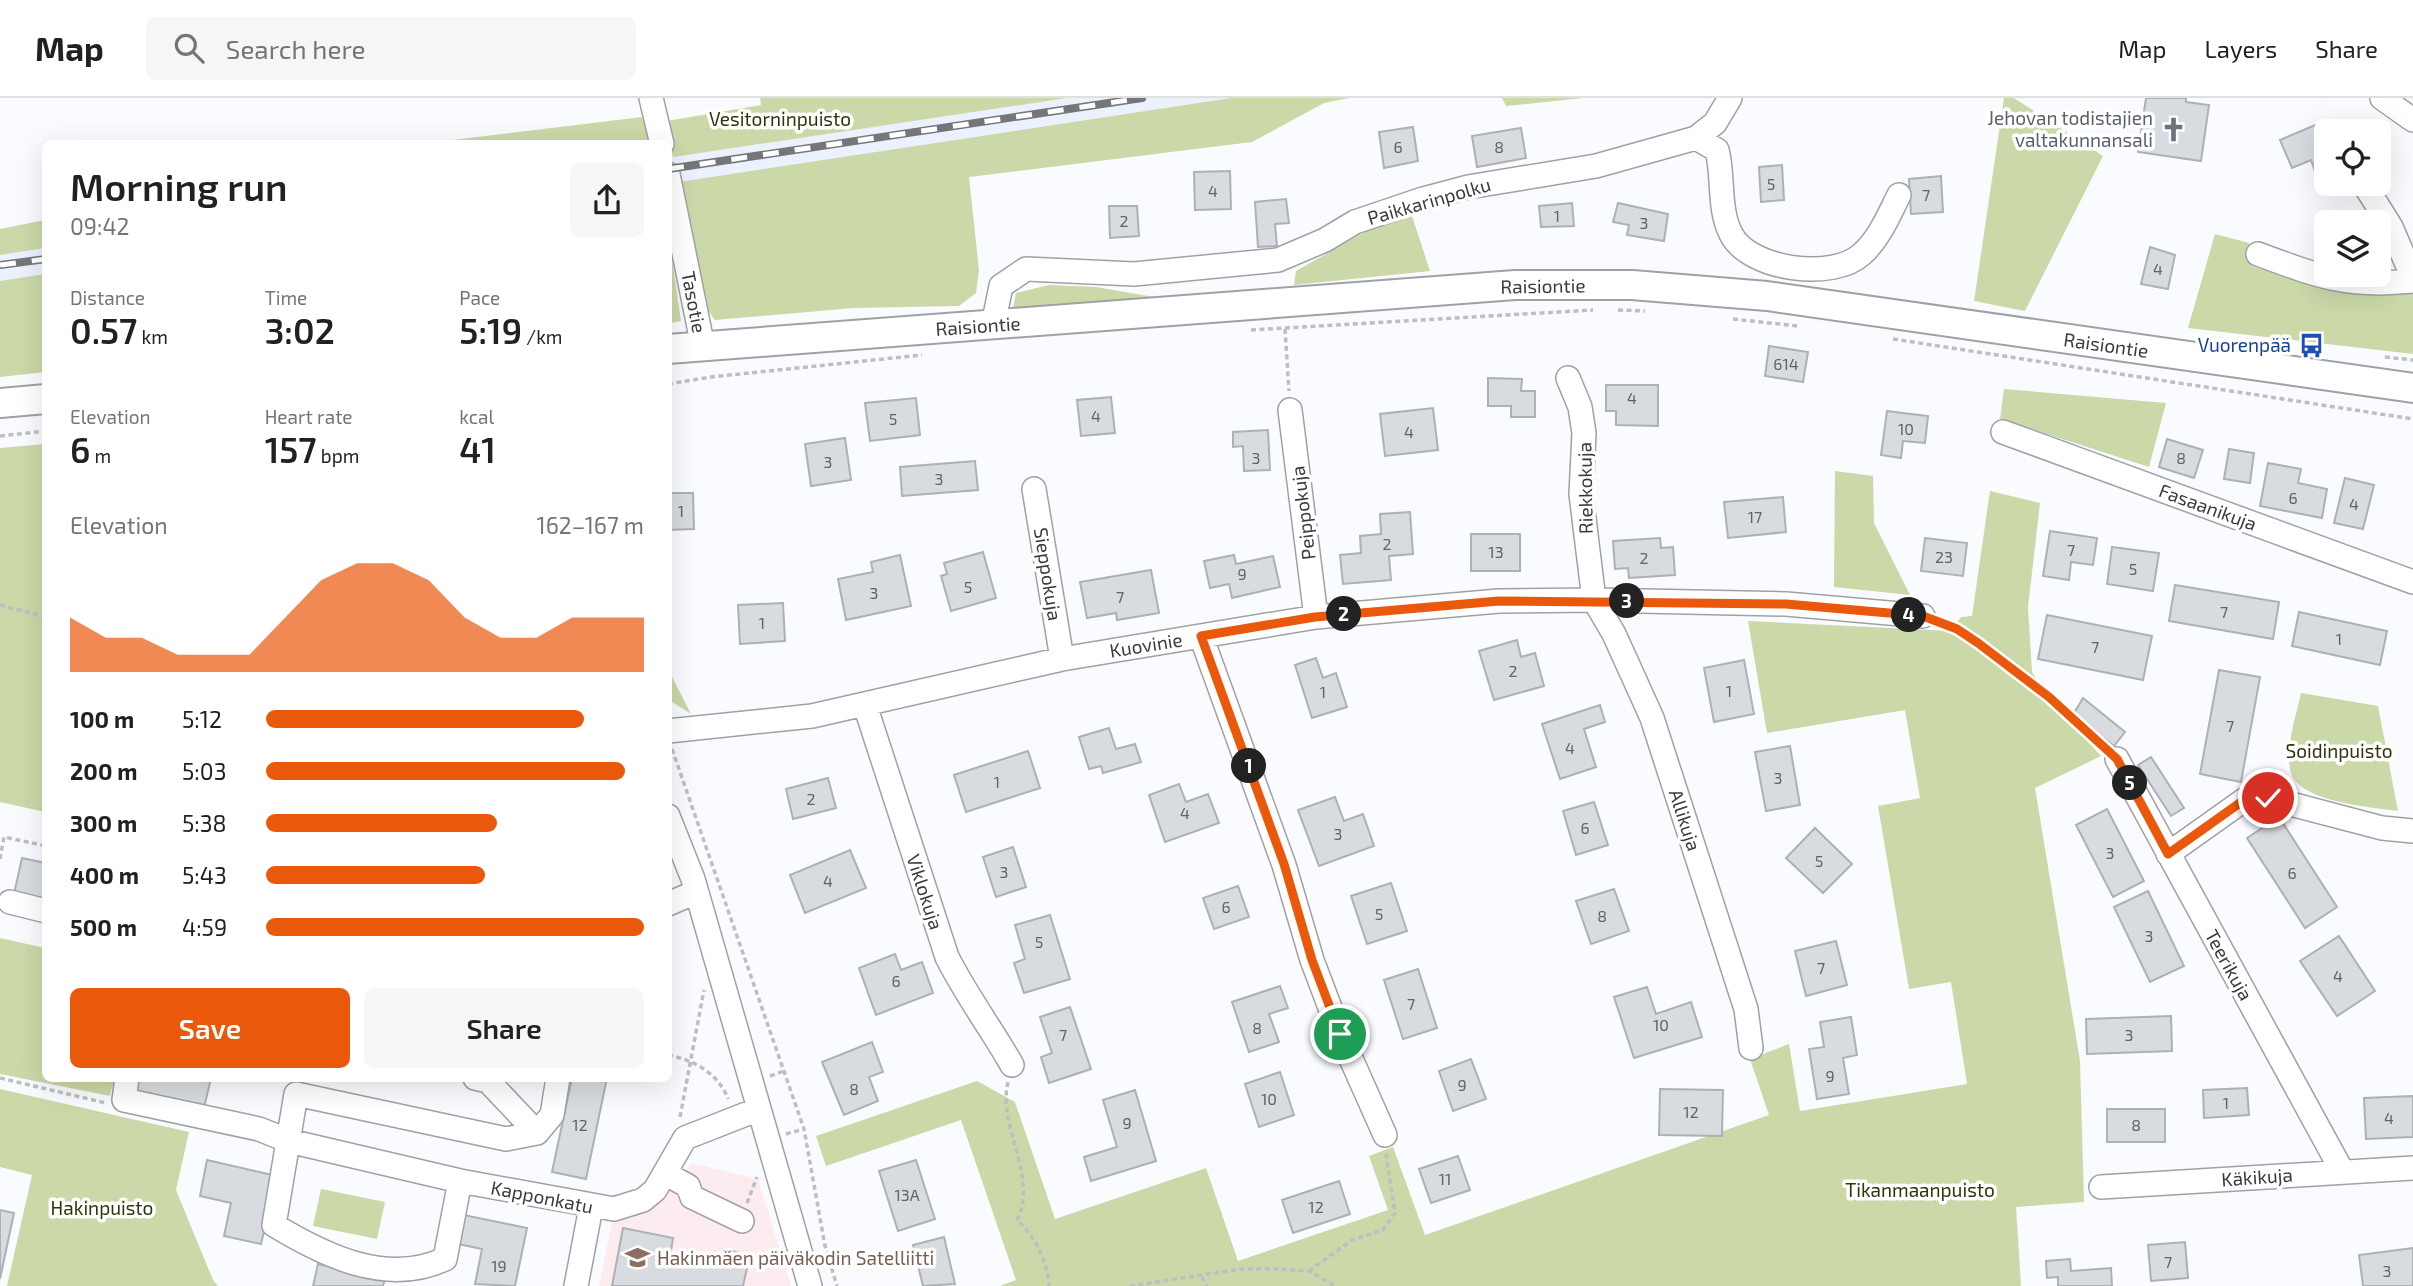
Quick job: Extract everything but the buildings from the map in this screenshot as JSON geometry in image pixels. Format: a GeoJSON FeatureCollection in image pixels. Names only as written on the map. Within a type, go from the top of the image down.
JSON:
{"type":"FeatureCollection","features":[{"type":"Feature","properties":{"kind":"main road","name":"Raisiontie"},"geometry":{"type":"LineString","coordinates":[[672,349],[1515,285],[1632,285],[1767,296],[2413,388]]}},
{"type":"Feature","properties":{"kind":"main road"},"geometry":{"type":"LineString","coordinates":[[0,403],[42,399]]}},
{"type":"Feature","properties":{"kind":"street"},"geometry":{"type":"LineString","coordinates":[[651,98],[661,140]]}},
{"type":"Feature","properties":{"kind":"street"},"geometry":{"type":"LineString","coordinates":[[1730,98],[1715,123],[1696,138],[1717,150],[1725,219],[1732,236],[1744,251],[1763,259],[1800,268],[1829,270],[1847,265],[1862,254],[1878,235],[1899,195]]}},
{"type":"Feature","properties":{"kind":"street"},"geometry":{"type":"LineString","coordinates":[[2382,98],[2413,120]]}},
{"type":"Feature","properties":{"kind":"street","name":"Paikkarinpolku"},"geometry":{"type":"LineString","coordinates":[[993,325],[1001,286],[1026,270],[1134,274],[1249,265],[1278,260],[1325,240],[1355,222],[1423,199],[1468,187],[1596,166],[1696,138]]}},
{"type":"Feature","properties":{"kind":"street","name":"Tasotie"},"geometry":{"type":"LineString","coordinates":[[672,194],[703,347]]}},
{"type":"Feature","properties":{"kind":"street"},"geometry":{"type":"LineString","coordinates":[[2258,254],[2344,283],[2375,285],[2413,280],[2390,227],[2371,196]]}},
{"type":"Feature","properties":{"kind":"street","name":"Riekkokuja"},"geometry":{"type":"LineString","coordinates":[[1568,378],[1580,407],[1584,433],[1581,494],[1594,600]]}},
{"type":"Feature","properties":{"kind":"street","name":"Peippokuja"},"geometry":{"type":"LineString","coordinates":[[1290,410],[1315,617]]}},
{"type":"Feature","properties":{"kind":"street","name":"Fasaanikuja"},"geometry":{"type":"LineString","coordinates":[[2003,432],[2413,582]]}},
{"type":"Feature","properties":{"kind":"street","name":"Sieppokuja"},"geometry":{"type":"LineString","coordinates":[[1034,489],[1062,659]]}},
{"type":"Feature","properties":{"kind":"street","name":"Kuovinie"},"geometry":{"type":"LineString","coordinates":[[672,731],[764,723],[865,705],[1062,659],[1315,617],[1499,601],[1594,600],[1786,604],[1923,616]]}},
{"type":"Feature","properties":{"kind":"street","name":"Allikuja"},"geometry":{"type":"LineString","coordinates":[[1594,600],[1614,634],[1652,718],[1746,1009],[1751,1048]]}},
{"type":"Feature","properties":{"kind":"street"},"geometry":{"type":"LineString","coordinates":[[1201,636],[1284,864],[1312,960],[1340,1034],[1385,1135]]}},
{"type":"Feature","properties":{"kind":"street","name":"Viklokuja"},"geometry":{"type":"LineString","coordinates":[[865,705],[947,957],[966,995],[981,1012],[1012,1065]]}},
{"type":"Feature","properties":{"kind":"street","name":"Teerikuja"},"geometry":{"type":"LineString","coordinates":[[2117,759],[2342,1171]]}},
{"type":"Feature","properties":{"kind":"street"},"geometry":{"type":"LineString","coordinates":[[2168,854],[2244,800],[2268,798],[2382,828],[2413,831]]}},
{"type":"Feature","properties":{"kind":"street"},"geometry":{"type":"LineString","coordinates":[[672,827],[703,915],[810,1286]]}},
{"type":"Feature","properties":{"kind":"street"},"geometry":{"type":"LineString","coordinates":[[672,902],[696,892]]}},
{"type":"Feature","properties":{"kind":"street"},"geometry":{"type":"LineString","coordinates":[[10,902],[42,910]]}},
{"type":"Feature","properties":{"kind":"street","name":"Kapponkatu"},"geometry":{"type":"LineString","coordinates":[[126,1082],[124,1100],[259,1129],[289,1141],[460,1181],[591,1207],[614,1209],[643,1200],[666,1174],[685,1138],[760,1109]]}},
{"type":"Feature","properties":{"kind":"street"},"geometry":{"type":"LineString","coordinates":[[489,1082],[537,1133]]}},
{"type":"Feature","properties":{"kind":"street"},"geometry":{"type":"LineString","coordinates":[[460,1181],[445,1259],[427,1268],[405,1270],[358,1266],[333,1258],[274,1226],[297,1086],[506,1139],[537,1133],[552,1115],[557,1082]]}},
{"type":"Feature","properties":{"kind":"street","name":"Käkikuja"},"geometry":{"type":"LineString","coordinates":[[2101,1186],[2413,1168]]}},
{"type":"Feature","properties":{"kind":"street"},"geometry":{"type":"LineString","coordinates":[[666,1174],[688,1186],[692,1197],[742,1221]]}},
{"type":"Feature","properties":{"kind":"street"},"geometry":{"type":"LineString","coordinates":[[576,1286],[591,1207]]}},
{"type":"Feature","properties":{"kind":"path"},"geometry":{"type":"LineString","coordinates":[[1243,331],[1594,310]]}},
{"type":"Feature","properties":{"kind":"path"},"geometry":{"type":"LineString","coordinates":[[1607,310],[1646,311]]}},
{"type":"Feature","properties":{"kind":"path"},"geometry":{"type":"LineString","coordinates":[[1725,318],[1804,327]]}},
{"type":"Feature","properties":{"kind":"path"},"geometry":{"type":"LineString","coordinates":[[1284,328],[1290,410]]}},
{"type":"Feature","properties":{"kind":"path"},"geometry":{"type":"LineString","coordinates":[[1885,338],[2413,419]]}},
{"type":"Feature","properties":{"kind":"path"},"geometry":{"type":"LineString","coordinates":[[672,383],[927,355]]}},
{"type":"Feature","properties":{"kind":"path"},"geometry":{"type":"LineString","coordinates":[[2385,357],[2413,360]]}},
{"type":"Feature","properties":{"kind":"path"},"geometry":{"type":"LineString","coordinates":[[0,436],[42,431]]}},
{"type":"Feature","properties":{"kind":"path"},"geometry":{"type":"LineString","coordinates":[[0,605],[42,616]]}},
{"type":"Feature","properties":{"kind":"path"},"geometry":{"type":"LineString","coordinates":[[1923,616],[1957,629],[1978,643],[2049,697],[2117,759]]}},
{"type":"Feature","properties":{"kind":"path"},"geometry":{"type":"LineString","coordinates":[[672,752],[804,1129],[825,1246],[838,1286]]}},
{"type":"Feature","properties":{"kind":"path"},"geometry":{"type":"LineString","coordinates":[[0,859],[4,837],[42,845]]}},
{"type":"Feature","properties":{"kind":"path"},"geometry":{"type":"LineString","coordinates":[[703,915],[728,909]]}},
{"type":"Feature","properties":{"kind":"path"},"geometry":{"type":"LineString","coordinates":[[678,1126],[704,989]]}},
{"type":"Feature","properties":{"kind":"path"},"geometry":{"type":"LineString","coordinates":[[672,1056],[691,1060],[712,1075],[725,1090],[735,1118]]}},
{"type":"Feature","properties":{"kind":"path"},"geometry":{"type":"LineString","coordinates":[[1012,1065],[1003,1100],[1016,1146],[1024,1207],[1017,1220],[1027,1229],[1048,1266],[1049,1286]]}},
{"type":"Feature","properties":{"kind":"path"},"geometry":{"type":"LineString","coordinates":[[0,1073],[6,1079]]}},
{"type":"Feature","properties":{"kind":"path"},"geometry":{"type":"LineString","coordinates":[[1310,1271],[1352,1240],[1383,1230],[1395,1213],[1387,1176],[1385,1135]]}},
{"type":"Feature","properties":{"kind":"path"},"geometry":{"type":"LineString","coordinates":[[742,1221],[759,1172]]}},
{"type":"Feature","properties":{"kind":"path"},"geometry":{"type":"LineString","coordinates":[[1130,1286],[1202,1277],[1240,1269],[1310,1271],[1335,1286]]}},
{"type":"Feature","properties":{"kind":"path"},"geometry":{"type":"LineString","coordinates":[[1202,1277],[1208,1286]]}},
{"type":"Feature","properties":{"kind":"shaded area"},"geometry":{"type":"Polygon","coordinates":[[[1067,98],[1231,98],[672,184],[672,157],[1067,98]]]}},
{"type":"Feature","properties":{"kind":"shaded area"},"geometry":{"type":"Polygon","coordinates":[[[42,248],[42,274],[0,281],[0,255],[42,248]]]}},
{"type":"Feature","properties":{"kind":"shaded area"},"geometry":{"type":"Polygon","coordinates":[[[691,1163],[758,1179],[791,1286],[599,1286],[612,1221],[657,1203],[676,1187],[691,1163]]]}},
{"type":"Feature","properties":{"kind":"green space","name":"Vesitorninpuisto"},"geometry":{"type":"Polygon","coordinates":[[[760,98],[1067,98],[673,157],[672,140],[667,140],[661,122],[761,105],[760,98]]]}},
{"type":"Feature","properties":{"kind":"green space"},"geometry":{"type":"Polygon","coordinates":[[[1231,98],[1349,98],[1324,103],[1252,142],[969,177],[979,270],[976,293],[959,306],[853,308],[715,320],[706,308],[679,182],[1231,98]]]}},
{"type":"Feature","properties":{"kind":"green space"},"geometry":{"type":"Polygon","coordinates":[[[1502,98],[1584,98],[1506,106],[1502,98]]]}},
{"type":"Feature","properties":{"kind":"green space"},"geometry":{"type":"Polygon","coordinates":[[[2004,98],[2014,98],[2103,156],[2025,311],[1974,301],[2004,98]]]}},
{"type":"Feature","properties":{"kind":"green space"},"geometry":{"type":"Polygon","coordinates":[[[642,117],[649,140],[453,140],[642,117]]]}},
{"type":"Feature","properties":{"kind":"green space"},"geometry":{"type":"Polygon","coordinates":[[[1409,207],[1430,271],[1294,285],[1296,271],[1409,207]]]}},
{"type":"Feature","properties":{"kind":"green space"},"geometry":{"type":"Polygon","coordinates":[[[42,221],[42,248],[0,255],[0,229],[42,221]]]}},
{"type":"Feature","properties":{"kind":"green space"},"geometry":{"type":"Polygon","coordinates":[[[2215,234],[2249,243],[2251,266],[2314,283],[2314,287],[2413,287],[2413,354],[2188,328],[2215,234]]]}},
{"type":"Feature","properties":{"kind":"green space"},"geometry":{"type":"Polygon","coordinates":[[[672,259],[681,321],[672,322],[672,259]]]}},
{"type":"Feature","properties":{"kind":"green space"},"geometry":{"type":"Polygon","coordinates":[[[42,274],[42,372],[0,377],[0,281],[42,274]]]}},
{"type":"Feature","properties":{"kind":"green space"},"geometry":{"type":"Polygon","coordinates":[[[1049,285],[1096,287],[1154,297],[1013,308],[1016,293],[1049,285]]]}},
{"type":"Feature","properties":{"kind":"green space"},"geometry":{"type":"Polygon","coordinates":[[[2004,389],[2166,403],[2149,467],[2000,419],[2004,389]]]}},
{"type":"Feature","properties":{"kind":"green space"},"geometry":{"type":"Polygon","coordinates":[[[42,444],[42,811],[0,802],[0,448],[42,444]]]}},
{"type":"Feature","properties":{"kind":"green space"},"geometry":{"type":"Polygon","coordinates":[[[1835,471],[1873,476],[1874,523],[1910,595],[1834,587],[1835,471]]]}},
{"type":"Feature","properties":{"kind":"green space","name":"Tikanmaanpuisto"},"geometry":{"type":"Polygon","coordinates":[[[1990,491],[2040,503],[2028,607],[2032,672],[2048,697],[2101,756],[2035,788],[2080,1061],[2084,1202],[2016,1207],[2021,1286],[1000,1286],[1016,1280],[961,1120],[826,1166],[816,1136],[977,1081],[1015,1102],[1055,1219],[1206,1168],[1238,1261],[1388,1210],[1369,1156],[1393,1147],[1425,1235],[1769,1115],[1750,1059],[1789,1044],[1800,1111],[1967,1084],[1951,982],[1909,989],[1878,806],[1920,798],[1905,710],[1767,733],[1748,621],[1951,631],[1961,617],[1972,616],[1990,491]]]}},
{"type":"Feature","properties":{"kind":"green space"},"geometry":{"type":"Polygon","coordinates":[[[672,677],[691,714],[672,702],[672,677]]]}},
{"type":"Feature","properties":{"kind":"green space","name":"Soidinpuisto"},"geometry":{"type":"Polygon","coordinates":[[[2301,693],[2378,706],[2398,811],[2353,805],[2319,796],[2295,780],[2290,769],[2289,750],[2301,693]]]}},
{"type":"Feature","properties":{"kind":"green space"},"geometry":{"type":"Polygon","coordinates":[[[0,938],[42,947],[42,1082],[129,1082],[127,1090],[112,1087],[110,1096],[0,1074],[0,938]]]}},
{"type":"Feature","properties":{"kind":"green space","name":"Hakinpuisto"},"geometry":{"type":"Polygon","coordinates":[[[0,1089],[189,1132],[176,1190],[213,1280],[218,1286],[7,1286],[32,1175],[0,1167],[0,1089]]]}},
{"type":"Feature","properties":{"kind":"green space"},"geometry":{"type":"Polygon","coordinates":[[[321,1189],[385,1202],[377,1239],[313,1226],[321,1189]]]}},
{"type":"Feature","properties":{"kind":"railway"},"geometry":{"type":"LineString","coordinates":[[672,168],[1142,98]]}},
{"type":"Feature","properties":{"kind":"railway"},"geometry":{"type":"LineString","coordinates":[[0,265],[42,260]]}},
{"type":"Feature","properties":{"kind":"place","name":"Jehovan todistajien valtakunnansali"},"geometry":{"type":"Point","coordinates":[2173,129]}},
{"type":"Feature","properties":{"kind":"place","name":"Vuorenpää"},"geometry":{"type":"Point","coordinates":[2311,345]}},
{"type":"Feature","properties":{"kind":"place","name":"Hakinmäen päiväkodin Satelliitti"},"geometry":{"type":"Point","coordinates":[637,1258]}},
{"type":"Feature","properties":{"kind":"route"},"geometry":{"type":"LineString","coordinates":[[1340,1034],[1312,960],[1284,864],[1201,636],[1315,617],[1499,601],[1786,604],[1923,616],[1957,629],[1978,643],[2049,697],[2117,759],[2168,854],[2244,800],[2268,798]]}}]}
